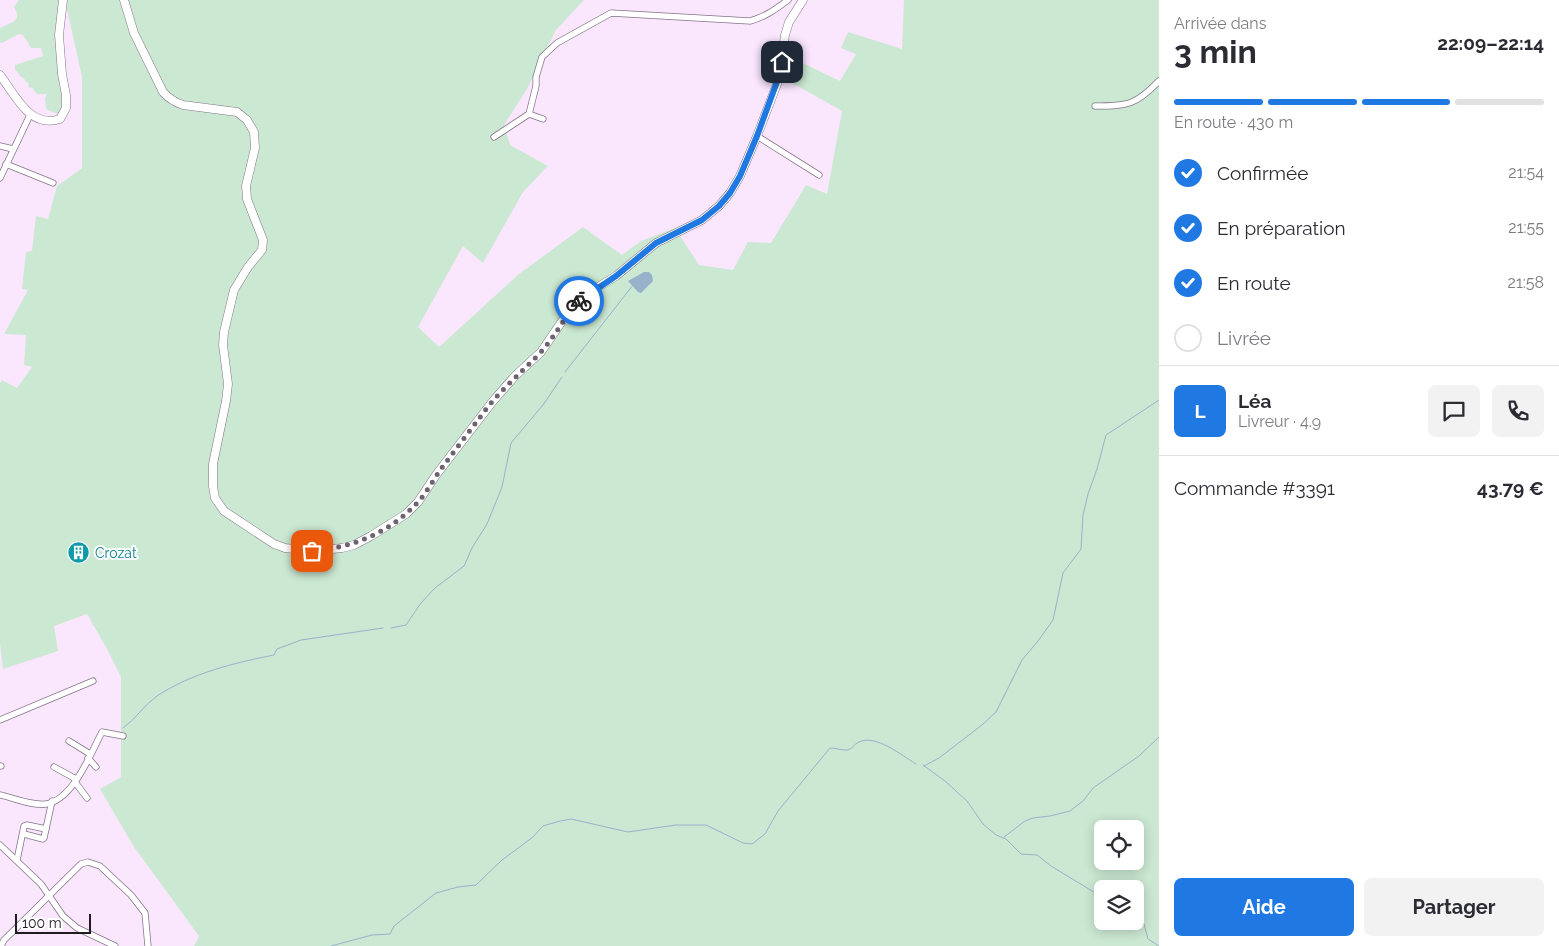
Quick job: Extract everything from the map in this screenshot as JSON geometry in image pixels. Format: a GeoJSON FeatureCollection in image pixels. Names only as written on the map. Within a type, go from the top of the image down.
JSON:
{"type":"FeatureCollection","features":[{"type":"Feature","properties":{"kind":"street"},"geometry":{"type":"LineString","coordinates":[[0,75],[30,115],[43,122],[54,122],[60,119],[66,108],[59,35],[63,0]]}},
{"type":"Feature","properties":{"kind":"street"},"geometry":{"type":"LineString","coordinates":[[124,0],[134,33],[163,92],[168,98],[183,105],[237,112],[247,120],[254,132],[255,148],[246,186],[247,200],[252,216],[263,240],[262,250],[248,267],[234,290],[224,332],[223,345],[228,384],[213,464],[213,486],[215,498],[224,511],[274,544],[296,550],[312,551],[342,548],[354,544],[371,536],[406,514],[418,502],[436,475],[493,401],[515,376],[541,352],[569,311],[582,298],[616,276],[656,243],[702,220],[719,206],[730,193],[740,176],[757,136],[778,79],[789,22],[802,0]]}},
{"type":"Feature","properties":{"kind":"street"},"geometry":{"type":"LineString","coordinates":[[494,137],[528,114],[542,57],[557,43],[611,13],[750,21],[774,11],[788,0]]}},
{"type":"Feature","properties":{"kind":"street"},"geometry":{"type":"LineString","coordinates":[[1095,106],[1126,105],[1142,97],[1159,80]]}},
{"type":"Feature","properties":{"kind":"street"},"geometry":{"type":"LineString","coordinates":[[528,114],[543,119]]}},
{"type":"Feature","properties":{"kind":"street"},"geometry":{"type":"LineString","coordinates":[[0,178],[30,115]]}},
{"type":"Feature","properties":{"kind":"street"},"geometry":{"type":"LineString","coordinates":[[757,136],[819,175]]}},
{"type":"Feature","properties":{"kind":"street"},"geometry":{"type":"LineString","coordinates":[[0,146],[13,149]]}},
{"type":"Feature","properties":{"kind":"street"},"geometry":{"type":"LineString","coordinates":[[6,164],[53,183]]}},
{"type":"Feature","properties":{"kind":"street"},"geometry":{"type":"LineString","coordinates":[[0,720],[93,681]]}},
{"type":"Feature","properties":{"kind":"street"},"geometry":{"type":"LineString","coordinates":[[0,794],[31,803],[46,804],[59,799],[68,791],[102,732],[124,736]]}},
{"type":"Feature","properties":{"kind":"street"},"geometry":{"type":"LineString","coordinates":[[69,742],[89,756],[96,767]]}},
{"type":"Feature","properties":{"kind":"street"},"geometry":{"type":"LineString","coordinates":[[54,767],[75,780],[86,798]]}},
{"type":"Feature","properties":{"kind":"street"},"geometry":{"type":"LineString","coordinates":[[24,834],[44,838],[52,801]]}},
{"type":"Feature","properties":{"kind":"street"},"geometry":{"type":"LineString","coordinates":[[17,860],[24,834],[24,826],[46,829]]}},
{"type":"Feature","properties":{"kind":"street"},"geometry":{"type":"LineString","coordinates":[[0,845],[40,884],[63,916],[77,928],[115,946]]}},
{"type":"Feature","properties":{"kind":"street"},"geometry":{"type":"LineString","coordinates":[[1,946],[4,940],[48,895],[81,864],[88,862],[96,863],[131,895],[146,913],[148,946]]}},
{"type":"Feature","properties":{"kind":"green space"},"geometry":{"type":"Polygon","coordinates":[[[19,0],[63,0],[61,14],[66,95],[62,116],[46,109],[46,94],[36,93],[15,69],[15,65],[43,56],[41,48],[31,48],[23,35],[19,34],[2,43],[0,42],[0,28],[17,18],[14,7],[19,0]]]}},
{"type":"Feature","properties":{"kind":"green space"},"geometry":{"type":"Polygon","coordinates":[[[65,0],[584,0],[556,30],[527,89],[504,125],[510,145],[548,166],[523,192],[483,263],[463,246],[418,327],[439,347],[519,274],[583,227],[622,255],[641,241],[675,228],[699,265],[733,270],[748,242],[771,243],[806,185],[827,194],[842,111],[787,80],[788,56],[840,81],[856,54],[841,48],[848,32],[902,49],[904,0],[1159,0],[1159,946],[194,946],[199,936],[134,847],[100,789],[121,777],[121,677],[87,614],[54,626],[58,651],[3,669],[0,643],[0,383],[2,380],[17,388],[32,367],[24,365],[26,335],[4,334],[28,290],[22,289],[26,252],[32,251],[36,216],[48,219],[57,186],[82,168],[82,77],[65,0]]]}},
{"type":"Feature","properties":{"kind":"water"},"geometry":{"type":"Polygon","coordinates":[[[644,272],[649,272],[652,275],[653,281],[641,293],[628,281],[644,272]]]}},
{"type":"Feature","properties":{"kind":"waterway"},"geometry":{"type":"LineString","coordinates":[[565,372],[633,285]]}},
{"type":"Feature","properties":{"kind":"waterway"},"geometry":{"type":"LineString","coordinates":[[391,628],[406,625],[421,603],[435,588],[464,566],[472,548],[487,524],[502,487],[511,443],[543,405],[562,377]]}},
{"type":"Feature","properties":{"kind":"waterway"},"geometry":{"type":"LineString","coordinates":[[924,766],[939,758],[996,712],[1022,660],[1053,620],[1063,573],[1081,549],[1083,515],[1106,435],[1159,400]]}},
{"type":"Feature","properties":{"kind":"waterway"},"geometry":{"type":"LineString","coordinates":[[123,728],[157,696],[199,675],[229,665],[274,655],[277,649],[301,640],[383,628]]}},
{"type":"Feature","properties":{"kind":"waterway"},"geometry":{"type":"LineString","coordinates":[[1004,837],[1025,821],[1070,811],[1083,801],[1093,788],[1139,756],[1159,737]]}},
{"type":"Feature","properties":{"kind":"waterway"},"geometry":{"type":"LineString","coordinates":[[331,946],[372,935],[390,934],[394,926],[436,893],[458,887],[476,885],[502,860],[533,837],[543,826],[571,819],[628,832],[676,825],[706,825],[743,843],[752,844],[765,834],[778,811],[830,748],[848,750],[859,742],[873,741],[881,743],[916,764]]}},
{"type":"Feature","properties":{"kind":"waterway"},"geometry":{"type":"LineString","coordinates":[[923,765],[945,781],[967,801],[983,824],[996,835],[1006,839],[1021,854],[1037,855],[1051,866],[1094,892]]}},
{"type":"Feature","properties":{"kind":"waterway"},"geometry":{"type":"LineString","coordinates":[[1144,924],[1148,939],[1159,946]]}},
{"type":"Feature","properties":{"kind":"way so far"},"geometry":{"type":"LineString","coordinates":[[312,551],[342,548],[354,544],[371,536],[406,514],[418,502],[436,475],[493,401],[515,376],[541,352],[569,311],[579,301]]}},
{"type":"Feature","properties":{"kind":"place","name":"Crozat"},"geometry":{"type":"Point","coordinates":[79,553]}},
{"type":"Feature","properties":{"kind":"route"},"geometry":{"type":"LineString","coordinates":[[579,301],[616,276],[656,243],[702,220],[719,206],[730,193],[740,176],[757,136],[778,79],[782,62]]}}]}
